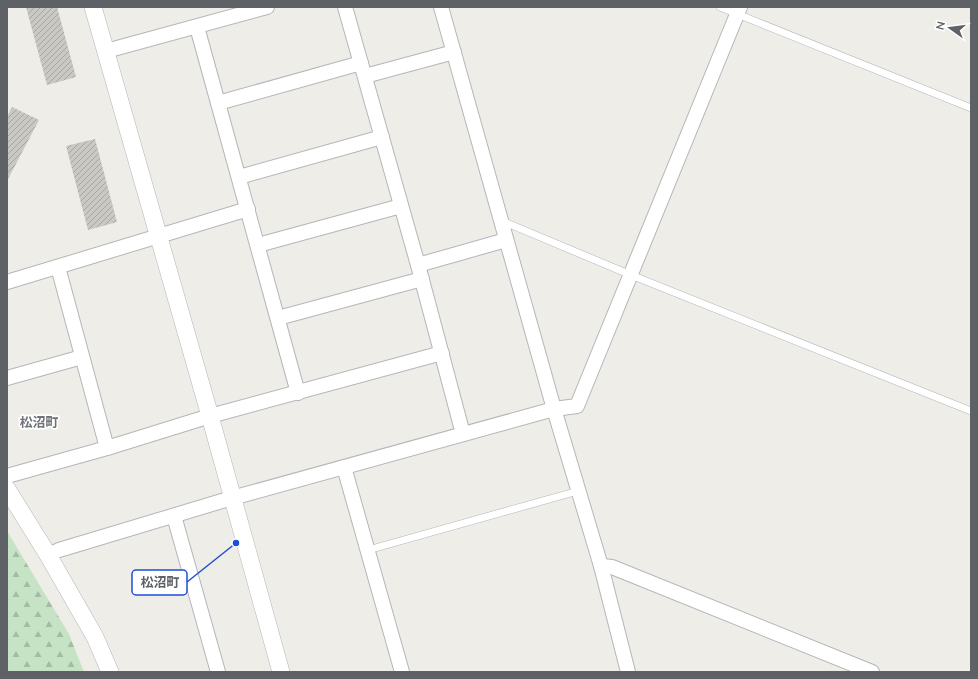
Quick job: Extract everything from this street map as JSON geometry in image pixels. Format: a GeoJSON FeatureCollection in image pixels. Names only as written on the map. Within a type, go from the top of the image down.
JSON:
{"type":"FeatureCollection","features":[{"type":"Feature","properties":{"kind":"street"},"geometry":{"type":"LineString","coordinates":[[93,7],[210,416],[281,672]]}},
{"type":"Feature","properties":{"kind":"street"},"geometry":{"type":"LineString","coordinates":[[106,51],[267,7]]}},
{"type":"Feature","properties":{"kind":"street"},"geometry":{"type":"LineString","coordinates":[[346,7],[422,279],[463,434]]}},
{"type":"Feature","properties":{"kind":"street"},"geometry":{"type":"LineString","coordinates":[[441,7],[554,409],[601,566],[628,672]]}},
{"type":"Feature","properties":{"kind":"street"},"geometry":{"type":"LineString","coordinates":[[48,555],[59,550],[232,498],[554,409],[577,406],[738,10]]}},
{"type":"Feature","properties":{"kind":"street"},"geometry":{"type":"LineString","coordinates":[[197,27],[298,393]]}},
{"type":"Feature","properties":{"kind":"street"},"geometry":{"type":"LineString","coordinates":[[218,103],[363,69],[454,52]]}},
{"type":"Feature","properties":{"kind":"street"},"geometry":{"type":"LineString","coordinates":[[239,177],[382,137]]}},
{"type":"Feature","properties":{"kind":"street"},"geometry":{"type":"LineString","coordinates":[[258,246],[401,206]]}},
{"type":"Feature","properties":{"kind":"street"},"geometry":{"type":"LineString","coordinates":[[7,282],[248,209]]}},
{"type":"Feature","properties":{"kind":"street"},"geometry":{"type":"LineString","coordinates":[[418,265],[506,240]]}},
{"type":"Feature","properties":{"kind":"street"},"geometry":{"type":"LineString","coordinates":[[58,267],[107,448]]}},
{"type":"Feature","properties":{"kind":"street"},"geometry":{"type":"LineString","coordinates":[[278,318],[422,279]]}},
{"type":"Feature","properties":{"kind":"street"},"geometry":{"type":"LineString","coordinates":[[7,476],[107,448],[210,416],[442,353]]}},
{"type":"Feature","properties":{"kind":"street"},"geometry":{"type":"LineString","coordinates":[[7,378],[82,356]]}},
{"type":"Feature","properties":{"kind":"street"},"geometry":{"type":"LineString","coordinates":[[344,467],[402,672]]}},
{"type":"Feature","properties":{"kind":"street"},"geometry":{"type":"LineString","coordinates":[[7,489],[48,555],[95,637],[110,672]]}},
{"type":"Feature","properties":{"kind":"street"},"geometry":{"type":"LineString","coordinates":[[174,516],[218,672]]}},
{"type":"Feature","properties":{"kind":"street"},"geometry":{"type":"LineString","coordinates":[[601,566],[612,567],[872,672]]}},
{"type":"Feature","properties":{"kind":"lane"},"geometry":{"type":"LineString","coordinates":[[720,7],[738,10],[971,108]]}},
{"type":"Feature","properties":{"kind":"lane"},"geometry":{"type":"LineString","coordinates":[[501,221],[631,275],[971,411]]}},
{"type":"Feature","properties":{"kind":"lane"},"geometry":{"type":"LineString","coordinates":[[368,550],[578,491]]}},
{"type":"Feature","properties":{"kind":"green space"},"geometry":{"type":"Polygon","coordinates":[[[7,531],[69,634],[84,672],[7,672],[7,531]]]}},
{"type":"Feature","properties":{"kind":"building"},"geometry":{"type":"Polygon","coordinates":[[[26,7],[57,7],[76,77],[47,85],[26,7]]]}},
{"type":"Feature","properties":{"kind":"building"},"geometry":{"type":"Polygon","coordinates":[[[12,107],[39,120],[7,181],[7,117],[12,107]]]}},
{"type":"Feature","properties":{"kind":"building"},"geometry":{"type":"Polygon","coordinates":[[[95,139],[117,222],[88,230],[66,146],[95,139]]]}},
{"type":"Feature","properties":{"kind":"place","name":"松沼町"},"geometry":{"type":"Point","coordinates":[236,543]}},
{"type":"Feature","properties":{"kind":"district","name":"松沼町"},"geometry":{"type":"Point","coordinates":[39,423]}}]}
